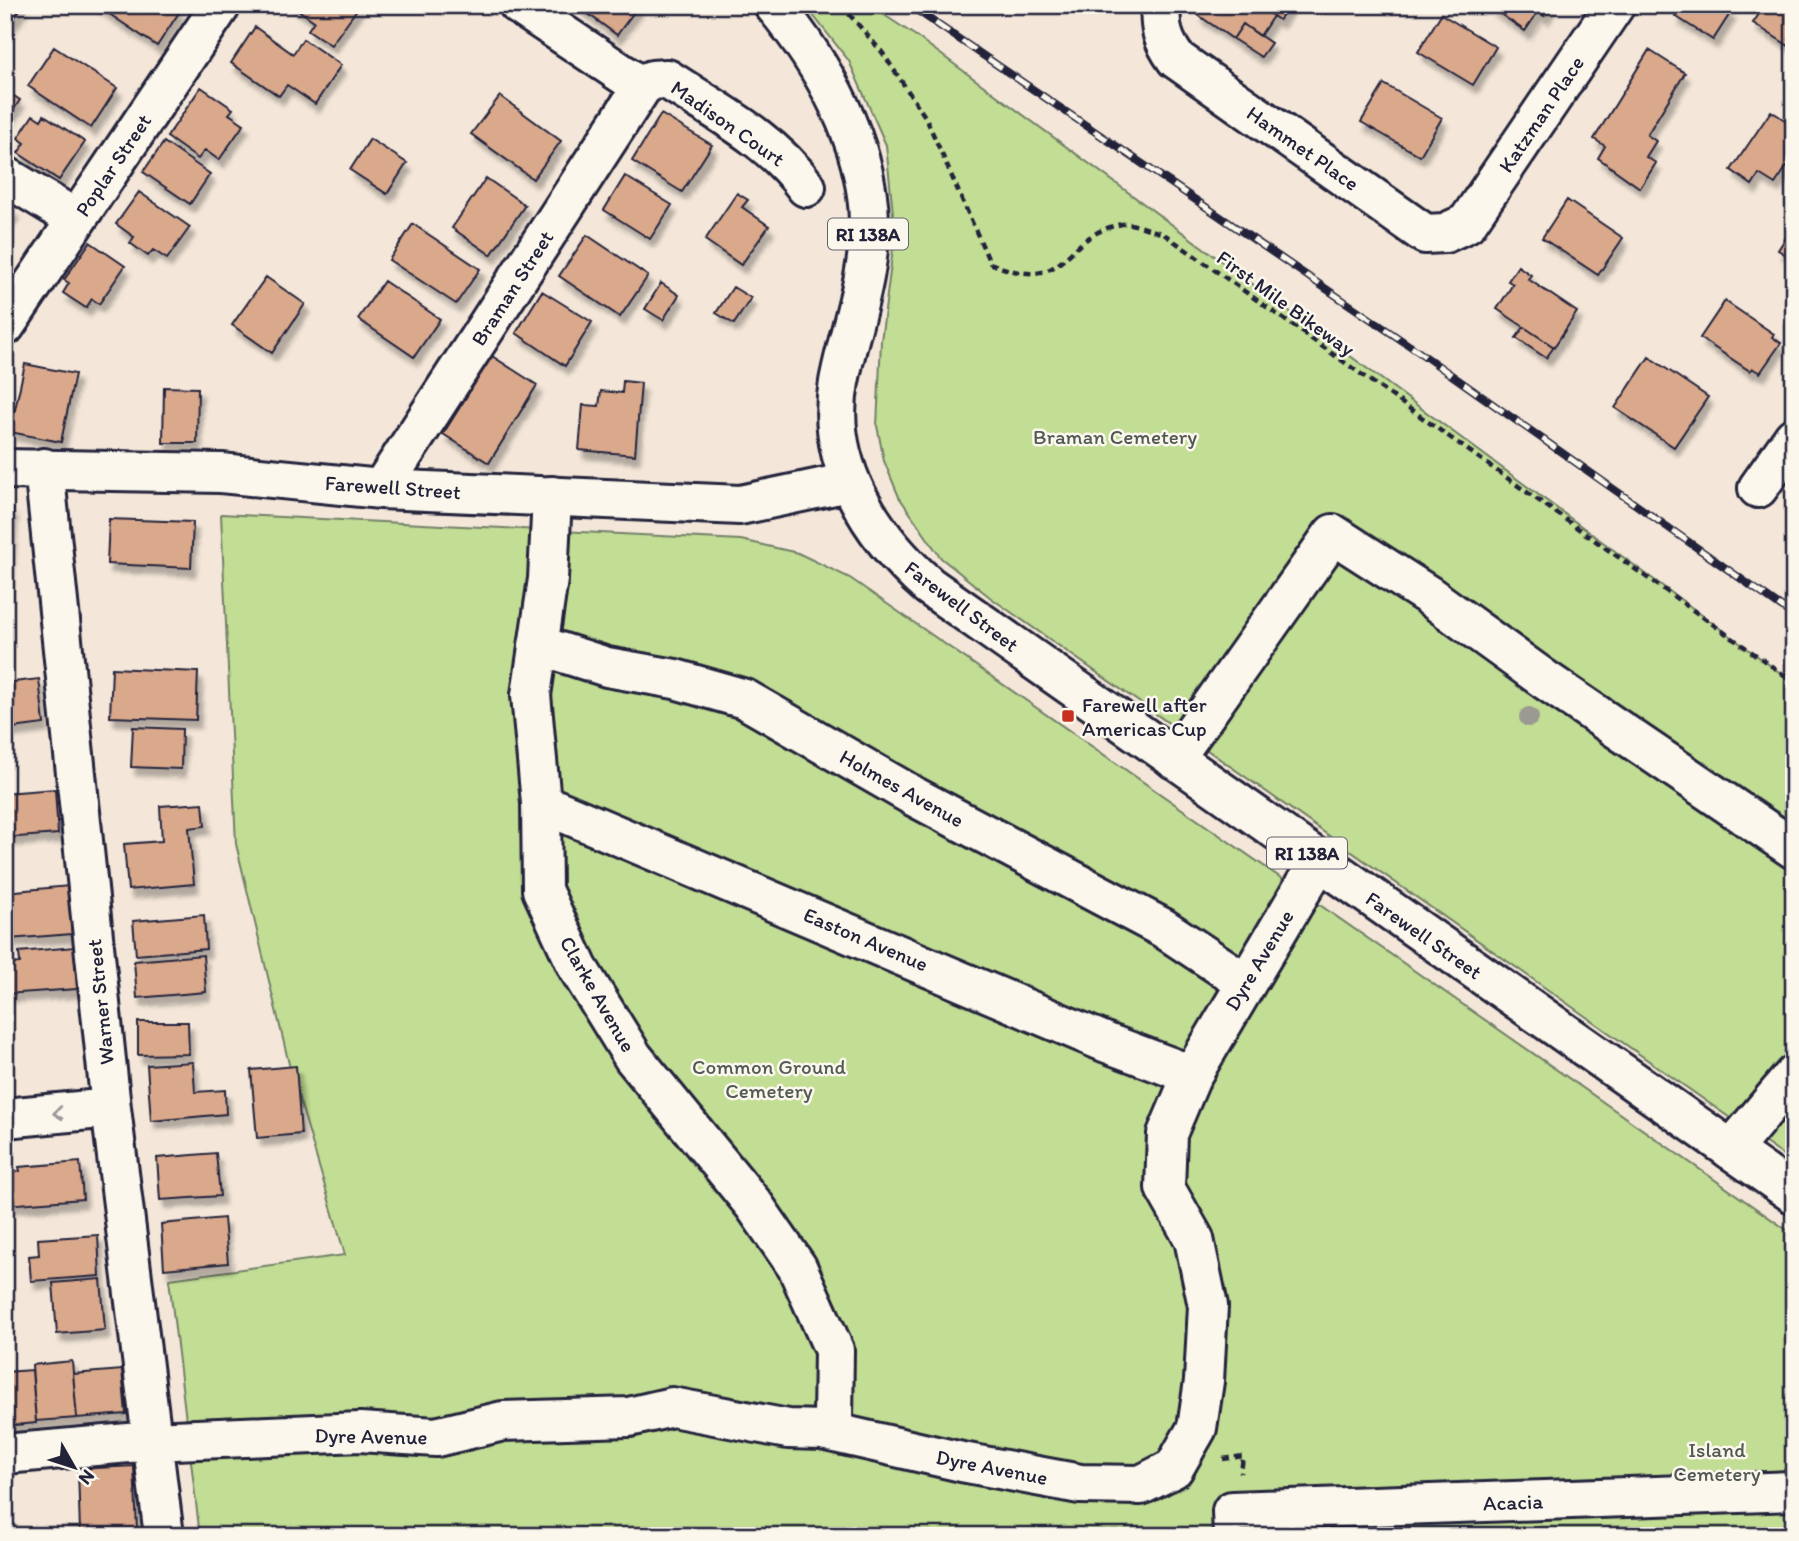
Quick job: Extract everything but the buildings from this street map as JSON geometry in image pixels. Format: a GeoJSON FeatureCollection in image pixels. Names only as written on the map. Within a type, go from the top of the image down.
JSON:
{"type":"FeatureCollection","features":[{"type":"Feature","properties":{"kind":"street","name":"Poplar Street"},"geometry":{"type":"LineString","coordinates":[[5,326],[221,5]]}},
{"type":"Feature","properties":{"kind":"street"},"geometry":{"type":"LineString","coordinates":[[519,5],[642,87]]}},
{"type":"Feature","properties":{"kind":"street","name":"RI 138A"},"geometry":{"type":"LineString","coordinates":[[774,5],[819,67],[842,115],[859,162],[869,220],[864,279],[839,383],[835,417],[839,447],[849,482]]}},
{"type":"Feature","properties":{"kind":"street","name":"Katzman Place"},"geometry":{"type":"LineString","coordinates":[[1467,223],[1615,5]]}},
{"type":"Feature","properties":{"kind":"street","name":"Hammet Place"},"geometry":{"type":"LineString","coordinates":[[1160,14],[1164,42],[1176,59],[1425,234],[1445,233],[1467,223]]}},
{"type":"Feature","properties":{"kind":"street","name":"Madison Court"},"geometry":{"type":"LineString","coordinates":[[642,87],[652,80],[667,79],[765,144],[791,167],[806,187]]}},
{"type":"Feature","properties":{"kind":"street","name":"Braman Street"},"geometry":{"type":"LineString","coordinates":[[382,489],[642,87]]}},
{"type":"Feature","properties":{"kind":"street"},"geometry":{"type":"LineString","coordinates":[[5,176],[76,219]]}},
{"type":"Feature","properties":{"kind":"street"},"geometry":{"type":"LineString","coordinates":[[1758,488],[1794,437]]}},
{"type":"Feature","properties":{"kind":"street","name":"Warner Street"},"geometry":{"type":"LineString","coordinates":[[44,468],[111,1108],[164,1536]]}},
{"type":"Feature","properties":{"kind":"street","name":"Farewell Street"},"geometry":{"type":"LineString","coordinates":[[5,469],[221,473],[382,489],[740,505],[849,482],[903,563],[929,586],[1794,1194]]}},
{"type":"Feature","properties":{"kind":"street","name":"Clarke Avenue"},"geometry":{"type":"LineString","coordinates":[[552,496],[548,579],[531,695],[541,803],[542,890],[578,968],[633,1057],[754,1205],[797,1267],[834,1350],[833,1420],[822,1430]]}},
{"type":"Feature","properties":{"kind":"street"},"geometry":{"type":"LineString","coordinates":[[1174,759],[1334,534],[1428,595],[1544,680],[1794,849]]}},
{"type":"Feature","properties":{"kind":"street","name":"Holmes Avenue"},"geometry":{"type":"LineString","coordinates":[[538,645],[607,667],[675,679],[745,699],[915,797],[1163,928],[1246,983]]}},
{"type":"Feature","properties":{"kind":"street","name":"Easton Avenue"},"geometry":{"type":"LineString","coordinates":[[541,803],[1107,1043],[1192,1075]]}},
{"type":"Feature","properties":{"kind":"street","name":"Dyre Avenue"},"geometry":{"type":"LineString","coordinates":[[5,1454],[151,1441],[360,1432],[436,1437],[503,1421],[629,1417],[672,1407],[788,1429],[822,1430],[962,1462],[1080,1484],[1141,1486],[1174,1468],[1197,1428],[1204,1381],[1208,1306],[1194,1238],[1166,1188],[1167,1134],[1192,1075],[1319,862]]}},
{"type":"Feature","properties":{"kind":"street"},"geometry":{"type":"LineString","coordinates":[[1731,1150],[1794,1075]]}},
{"type":"Feature","properties":{"kind":"street"},"geometry":{"type":"LineString","coordinates":[[5,1118],[111,1108]]}},
{"type":"Feature","properties":{"kind":"street","name":"Acacia"},"geometry":{"type":"LineString","coordinates":[[1237,1519],[1503,1519],[1794,1492]]}},
{"type":"Feature","properties":{"kind":"path","name":"First Mile Bikeway"},"geometry":{"type":"LineString","coordinates":[[841,5],[883,52],[926,118],[990,263],[1018,275],[1055,270],[1087,237],[1124,223],[1164,234],[1794,682]]}},
{"type":"Feature","properties":{"kind":"path"},"geometry":{"type":"LineString","coordinates":[[1174,1468],[1243,1456],[1237,1519]]}},
{"type":"Feature","properties":{"kind":"green space","name":"Braman Cemetery"},"geometry":{"type":"Polygon","coordinates":[[[805,5],[869,5],[916,36],[1794,683],[1794,1163],[991,598],[941,558],[899,497],[884,461],[877,426],[881,341],[895,233],[886,145],[849,61],[805,5]]]}},
{"type":"Feature","properties":{"kind":"green space","name":"Common Ground Cemetery"},"geometry":{"type":"Polygon","coordinates":[[[221,514],[741,540],[798,553],[850,578],[1794,1235],[1794,1536],[200,1536],[169,1279],[345,1255],[289,1064],[236,844],[221,514]]]}},
{"type":"Feature","properties":{"kind":"railway"},"geometry":{"type":"LineString","coordinates":[[909,5],[1416,350],[1794,616]]}},
{"type":"Feature","properties":{"kind":"place","name":"Farewell after Americas Cup"},"geometry":{"type":"Point","coordinates":[1068,716]}},
{"type":"Feature","properties":{"kind":"park label","name":"Island Cemetery"},"geometry":{"type":"Point","coordinates":[1717,1461]}}]}
